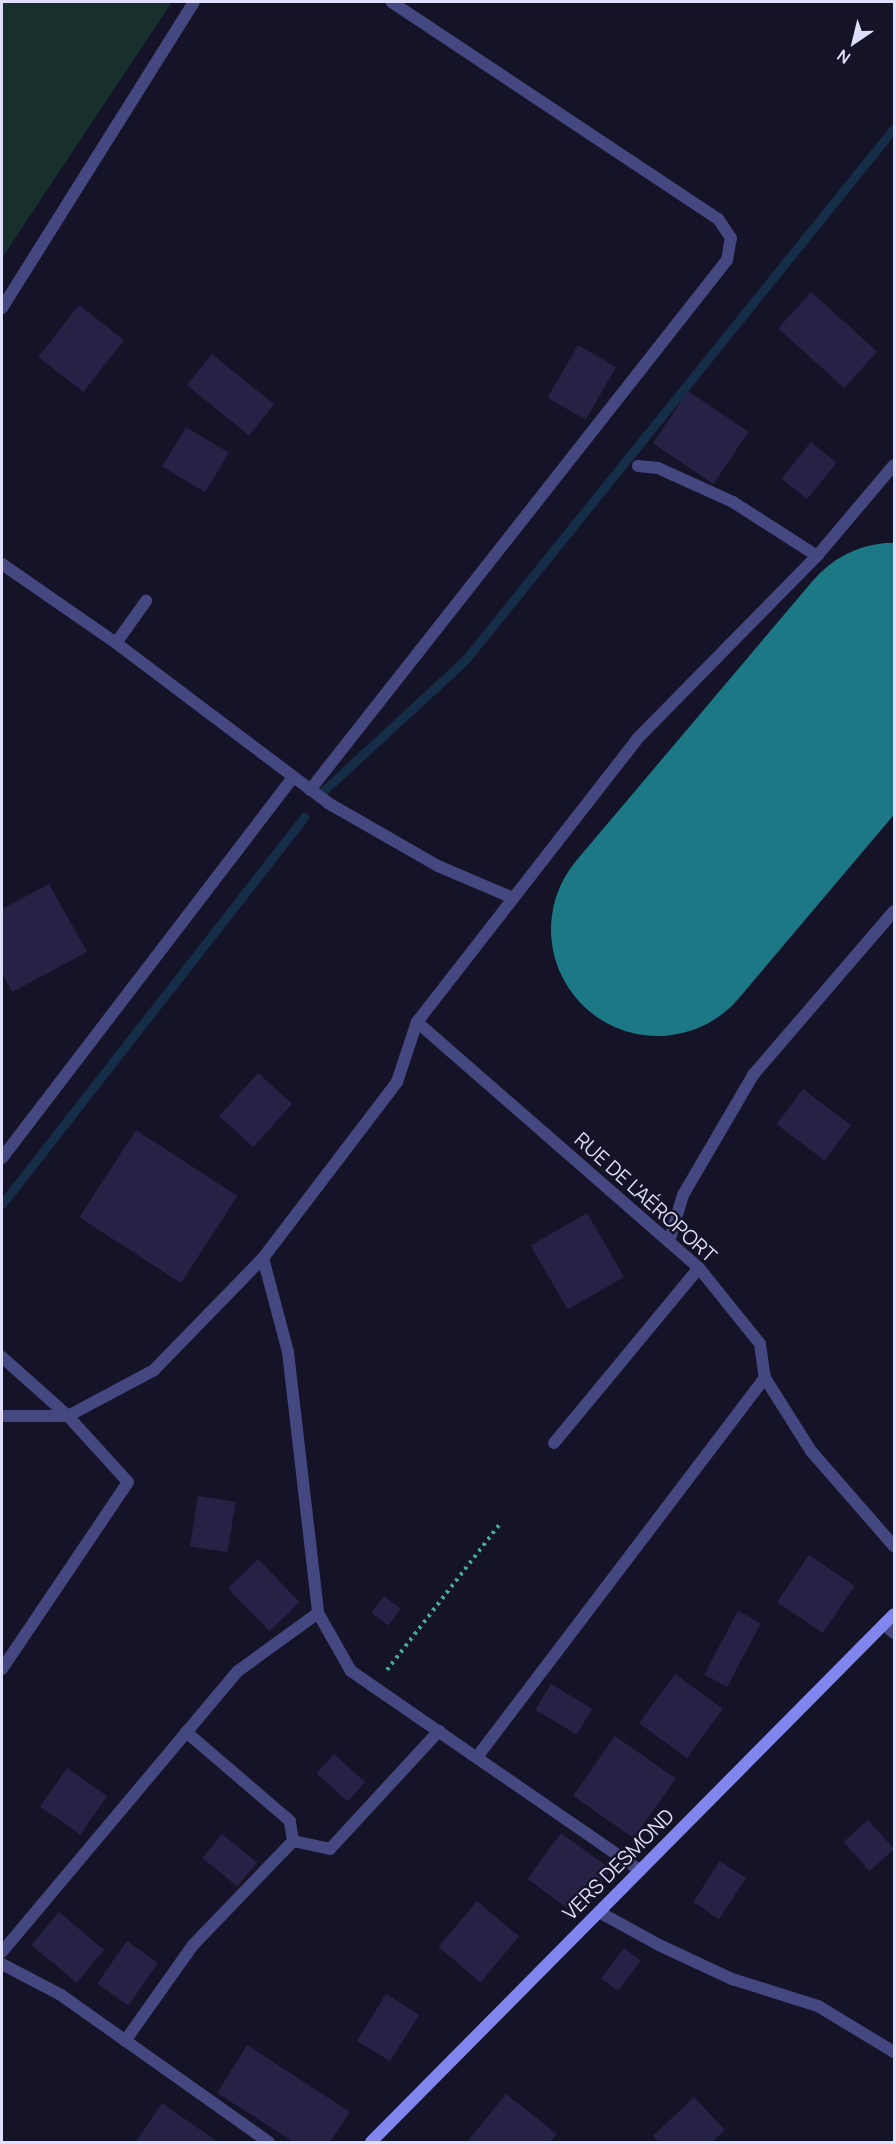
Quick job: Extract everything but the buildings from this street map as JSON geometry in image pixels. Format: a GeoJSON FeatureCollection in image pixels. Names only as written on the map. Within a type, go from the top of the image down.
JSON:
{"type":"FeatureCollection","features":[{"type":"Feature","properties":{"kind":"main road","name":"VERS DESMOND"},"geometry":{"type":"LineString","coordinates":[[371,2142],[894,1614]]}},
{"type":"Feature","properties":{"kind":"street"},"geometry":{"type":"LineString","coordinates":[[2,308],[194,2]]}},
{"type":"Feature","properties":{"kind":"street"},"geometry":{"type":"LineString","coordinates":[[310,790],[727,260],[731,238],[718,219],[392,2]]}},
{"type":"Feature","properties":{"kind":"street"},"geometry":{"type":"LineString","coordinates":[[2,1416],[68,1416],[154,1370],[263,1258],[397,1082],[417,1022],[637,739],[817,556],[894,465]]}},
{"type":"Feature","properties":{"kind":"street"},"geometry":{"type":"LineString","coordinates":[[638,466],[658,468],[733,502],[817,556]]}},
{"type":"Feature","properties":{"kind":"street"},"geometry":{"type":"LineString","coordinates":[[2,564],[117,643],[293,778],[360,823],[438,866],[513,898]]}},
{"type":"Feature","properties":{"kind":"street"},"geometry":{"type":"LineString","coordinates":[[117,643],[146,601]]}},
{"type":"Feature","properties":{"kind":"street"},"geometry":{"type":"LineString","coordinates":[[2,1158],[293,778]]}},
{"type":"Feature","properties":{"kind":"street"},"geometry":{"type":"LineString","coordinates":[[669,1242],[683,1195],[753,1075],[894,911]]}},
{"type":"Feature","properties":{"kind":"street","name":"RUE DE L'AÉROPORT"},"geometry":{"type":"LineString","coordinates":[[417,1022],[699,1268],[760,1344],[765,1378],[811,1451],[894,1546]]}},
{"type":"Feature","properties":{"kind":"street"},"geometry":{"type":"LineString","coordinates":[[263,1258],[288,1352],[318,1613],[351,1671],[640,1870]]}},
{"type":"Feature","properties":{"kind":"street"},"geometry":{"type":"LineString","coordinates":[[554,1443],[699,1268]]}},
{"type":"Feature","properties":{"kind":"street"},"geometry":{"type":"LineString","coordinates":[[2,1357],[68,1416],[128,1482],[2,1669]]}},
{"type":"Feature","properties":{"kind":"street"},"geometry":{"type":"LineString","coordinates":[[477,1758],[765,1378]]}},
{"type":"Feature","properties":{"kind":"street"},"geometry":{"type":"LineString","coordinates":[[2,1952],[238,1671],[318,1613]]}},
{"type":"Feature","properties":{"kind":"street"},"geometry":{"type":"LineString","coordinates":[[884,1624],[894,1633]]}},
{"type":"Feature","properties":{"kind":"street"},"geometry":{"type":"LineString","coordinates":[[293,1841],[330,1849],[439,1731]]}},
{"type":"Feature","properties":{"kind":"street"},"geometry":{"type":"LineString","coordinates":[[186,1732],[290,1821],[293,1841]]}},
{"type":"Feature","properties":{"kind":"street"},"geometry":{"type":"LineString","coordinates":[[125,2041],[193,1945],[293,1841]]}},
{"type":"Feature","properties":{"kind":"street"},"geometry":{"type":"LineString","coordinates":[[599,1912],[659,1945],[732,1979],[818,2006],[894,2052]]}},
{"type":"Feature","properties":{"kind":"street"},"geometry":{"type":"LineString","coordinates":[[2,1964],[61,1995],[269,2142]]}},
{"type":"Feature","properties":{"kind":"path"},"geometry":{"type":"LineString","coordinates":[[374,1686],[500,1524]]}},
{"type":"Feature","properties":{"kind":"green space"},"geometry":{"type":"Polygon","coordinates":[[[2,2],[172,2],[2,258],[2,2]]]}},
{"type":"Feature","properties":{"kind":"waterway"},"geometry":{"type":"LineString","coordinates":[[321,793],[466,659],[894,128]]}},
{"type":"Feature","properties":{"kind":"waterway"},"geometry":{"type":"LineString","coordinates":[[2,1204],[304,817]]}},
{"type":"Feature","properties":{"kind":"runway"},"geometry":{"type":"LineString","coordinates":[[657,929],[894,649]]}}]}
